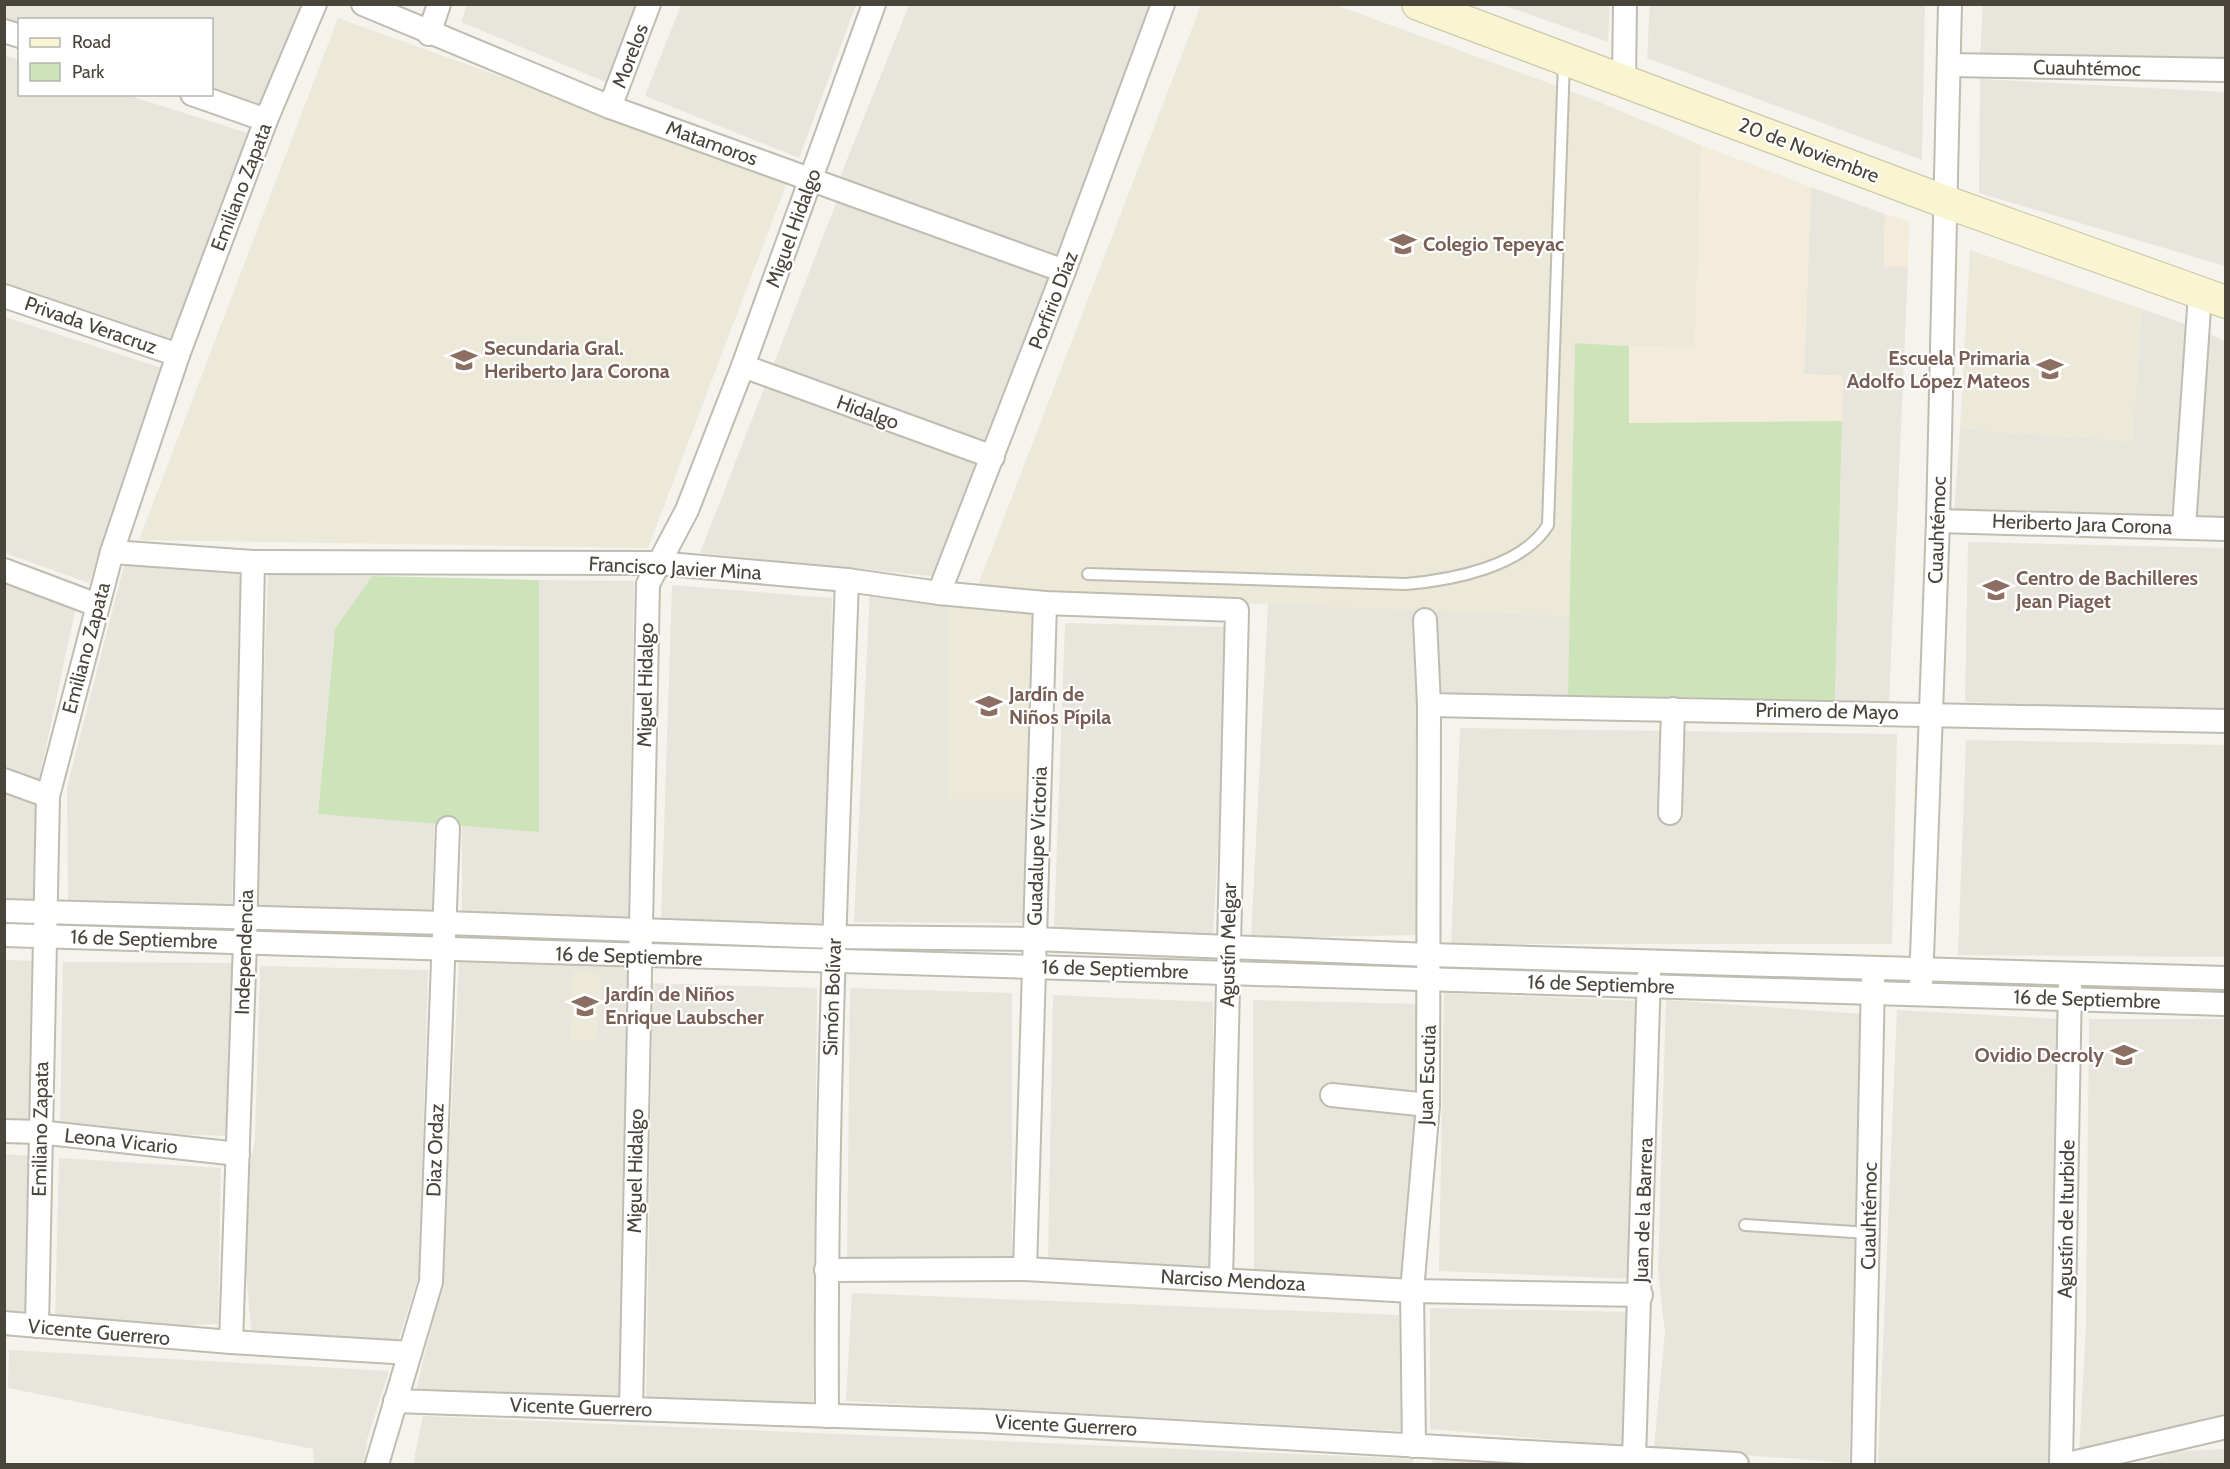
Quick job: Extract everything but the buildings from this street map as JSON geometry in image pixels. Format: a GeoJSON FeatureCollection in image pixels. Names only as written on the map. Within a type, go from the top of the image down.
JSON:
{"type":"FeatureCollection","features":[{"type":"Feature","properties":{"kind":"main road","name":"20 de Noviembre"},"geometry":{"type":"LineString","coordinates":[[1425,6],[1946,202],[2217,298]]}},
{"type":"Feature","properties":{"kind":"street","name":"Emiliano Zapata"},"geometry":{"type":"LineString","coordinates":[[36,1326],[48,796],[112,552],[178,355],[266,120],[315,4]]}},
{"type":"Feature","properties":{"kind":"street","name":"Matamoros"},"geometry":{"type":"LineString","coordinates":[[363,4],[429,34],[610,107],[1064,271]]}},
{"type":"Feature","properties":{"kind":"street"},"geometry":{"type":"LineString","coordinates":[[429,34],[439,4]]}},
{"type":"Feature","properties":{"kind":"street","name":"Morelos"},"geometry":{"type":"LineString","coordinates":[[610,107],[649,4]]}},
{"type":"Feature","properties":{"kind":"street","name":"Miguel Hidalgo"},"geometry":{"type":"LineString","coordinates":[[631,1409],[648,584],[657,563],[687,510],[743,366],[874,4]]}},
{"type":"Feature","properties":{"kind":"street","name":"Porfirio Díaz"},"geometry":{"type":"LineString","coordinates":[[939,593],[993,458],[1163,4]]}},
{"type":"Feature","properties":{"kind":"street"},"geometry":{"type":"LineString","coordinates":[[1624,81],[1625,4]]}},
{"type":"Feature","properties":{"kind":"street","name":"Cuauhtémoc"},"geometry":{"type":"LineString","coordinates":[[1920,994],[1938,521],[1950,4]]}},
{"type":"Feature","properties":{"kind":"street","name":"Cuauhtémoc"},"geometry":{"type":"LineString","coordinates":[[1949,65],[2226,70]]}},
{"type":"Feature","properties":{"kind":"street"},"geometry":{"type":"LineString","coordinates":[[198,96],[266,120]]}},
{"type":"Feature","properties":{"kind":"street","name":"Privada Veracruz"},"geometry":{"type":"LineString","coordinates":[[4,296],[178,355]]}},
{"type":"Feature","properties":{"kind":"street","name":"20 de Noviembre"},"geometry":{"type":"LineString","coordinates":[[2184,527],[2217,298]]}},
{"type":"Feature","properties":{"kind":"street","name":"Hidalgo"},"geometry":{"type":"LineString","coordinates":[[743,366],[993,458]]}},
{"type":"Feature","properties":{"kind":"street","name":"Heriberto Jara Corona"},"geometry":{"type":"LineString","coordinates":[[1938,521],[2226,529]]}},
{"type":"Feature","properties":{"kind":"street","name":"Francisco Javier Mina"},"geometry":{"type":"LineString","coordinates":[[112,552],[253,562],[657,563],[847,579],[939,593],[1045,603],[1237,610]]}},
{"type":"Feature","properties":{"kind":"street","name":"Independencia"},"geometry":{"type":"LineString","coordinates":[[231,1342],[245,942],[253,562]]}},
{"type":"Feature","properties":{"kind":"street"},"geometry":{"type":"LineString","coordinates":[[4,570],[97,605]]}},
{"type":"Feature","properties":{"kind":"street","name":"Simón Bolívar"},"geometry":{"type":"LineString","coordinates":[[827,1416],[826,1270],[833,963],[847,579]]}},
{"type":"Feature","properties":{"kind":"street","name":"Guadalupe Victoria"},"geometry":{"type":"LineString","coordinates":[[1024,1269],[1045,603]]}},
{"type":"Feature","properties":{"kind":"street","name":"Agustín Melgar"},"geometry":{"type":"LineString","coordinates":[[1221,1279],[1237,610]]}},
{"type":"Feature","properties":{"kind":"street","name":"Juan Escutia"},"geometry":{"type":"LineString","coordinates":[[1414,1446],[1412,1291],[1428,1105],[1429,705],[1425,620]]}},
{"type":"Feature","properties":{"kind":"street","name":"Primero de Mayo"},"geometry":{"type":"LineString","coordinates":[[1429,705],[1929,713],[2226,721]]}},
{"type":"Feature","properties":{"kind":"street"},"geometry":{"type":"LineString","coordinates":[[1670,813],[1674,709]]}},
{"type":"Feature","properties":{"kind":"street"},"geometry":{"type":"LineString","coordinates":[[4,780],[48,796]]}},
{"type":"Feature","properties":{"kind":"street","name":"Diaz Ordaz"},"geometry":{"type":"LineString","coordinates":[[377,1464],[431,1282],[448,828]]}},
{"type":"Feature","properties":{"kind":"street","name":"16 de Septiembre"},"geometry":{"type":"LineString","coordinates":[[4,912],[445,923],[640,932],[1034,939],[1429,955],[2226,978]]}},
{"type":"Feature","properties":{"kind":"street","name":"16 de Septiembre"},"geometry":{"type":"LineString","coordinates":[[4,935],[444,948],[639,957],[833,963],[1033,965],[1227,974],[1429,978],[2226,1004]]}},
{"type":"Feature","properties":{"kind":"street","name":"Juan de la Barrera"},"geometry":{"type":"LineString","coordinates":[[1634,1458],[1641,1295],[1649,962]]}},
{"type":"Feature","properties":{"kind":"street","name":"Cuauhtémoc"},"geometry":{"type":"LineString","coordinates":[[1863,1464],[1873,968]]}},
{"type":"Feature","properties":{"kind":"street","name":"Agustín de Iturbide"},"geometry":{"type":"LineString","coordinates":[[2061,1464],[2070,974]]}},
{"type":"Feature","properties":{"kind":"street"},"geometry":{"type":"LineString","coordinates":[[1332,1095],[1428,1105]]}},
{"type":"Feature","properties":{"kind":"street","name":"Leona Vicario"},"geometry":{"type":"LineString","coordinates":[[4,1131],[39,1132],[238,1154]]}},
{"type":"Feature","properties":{"kind":"street","name":"Narciso Mendoza"},"geometry":{"type":"LineString","coordinates":[[826,1270],[1024,1269],[1412,1291],[1641,1295]]}},
{"type":"Feature","properties":{"kind":"street","name":"Vicente Guerrero"},"geometry":{"type":"LineString","coordinates":[[4,1323],[231,1342],[410,1353]]}},
{"type":"Feature","properties":{"kind":"street","name":"Vicente Guerrero"},"geometry":{"type":"LineString","coordinates":[[394,1401],[985,1420],[1737,1464]]}},
{"type":"Feature","properties":{"kind":"street"},"geometry":{"type":"LineString","coordinates":[[2068,1464],[2226,1427]]}},
{"type":"Feature","properties":{"kind":"lane"},"geometry":{"type":"LineString","coordinates":[[1088,574],[1406,584],[1439,581],[1500,564],[1540,537],[1548,525],[1564,59]]}},
{"type":"Feature","properties":{"kind":"lane"},"geometry":{"type":"LineString","coordinates":[[1745,1225],[1869,1233]]}},
{"type":"Feature","properties":{"kind":"shaded area"},"geometry":{"type":"Polygon","coordinates":[[[5,5],[303,5],[263,105],[213,89],[213,18],[18,18],[18,27],[5,23],[5,5]]]}},
{"type":"Feature","properties":{"kind":"shaded area"},"geometry":{"type":"Polygon","coordinates":[[[467,5],[644,5],[613,85],[461,22],[467,5]]]}},
{"type":"Feature","properties":{"kind":"shaded area"},"geometry":{"type":"Polygon","coordinates":[[[681,5],[856,5],[799,158],[645,96],[681,5]]]}},
{"type":"Feature","properties":{"kind":"shaded area"},"geometry":{"type":"Polygon","coordinates":[[[909,5],[1151,5],[1055,259],[840,177],[909,5]]]}},
{"type":"Feature","properties":{"kind":"shaded area","name":"Colegio Tepeyac"},"geometry":{"type":"Polygon","coordinates":[[[1201,5],[1336,5],[1592,99],[1701,145],[1695,349],[1575,343],[1570,616],[975,593],[1201,5]]]}},
{"type":"Feature","properties":{"kind":"shaded area"},"geometry":{"type":"Polygon","coordinates":[[[1503,5],[1610,5],[1608,42],[1503,5]]]}},
{"type":"Feature","properties":{"kind":"shaded area"},"geometry":{"type":"Polygon","coordinates":[[[1650,5],[1925,5],[1922,160],[1647,58],[1650,5]]]}},
{"type":"Feature","properties":{"kind":"shaded area"},"geometry":{"type":"Polygon","coordinates":[[[1983,5],[2225,5],[2225,62],[1980,58],[1983,5]]]}},
{"type":"Feature","properties":{"kind":"shaded area","name":"Secundaria Gral. Heriberto Jara Corona"},"geometry":{"type":"Polygon","coordinates":[[[338,18],[788,180],[648,548],[139,540],[338,18]]]}},
{"type":"Feature","properties":{"kind":"shaded area"},"geometry":{"type":"Polygon","coordinates":[[[5,55],[18,60],[18,96],[130,96],[257,136],[181,343],[5,285],[5,55]]]}},
{"type":"Feature","properties":{"kind":"shaded area"},"geometry":{"type":"Polygon","coordinates":[[[1980,79],[2225,92],[2225,266],[1979,193],[1980,79]]]}},
{"type":"Feature","properties":{"kind":"shaded area"},"geometry":{"type":"Polygon","coordinates":[[[1701,145],[1811,187],[1804,374],[1843,376],[1842,421],[1629,423],[1629,346],[1695,349],[1701,145]]]}},
{"type":"Feature","properties":{"kind":"shaded area"},"geometry":{"type":"Polygon","coordinates":[[[1811,187],[1885,214],[1884,267],[1908,267],[1889,702],[1835,701],[1843,376],[1804,374],[1811,187]]]}},
{"type":"Feature","properties":{"kind":"shaded area"},"geometry":{"type":"Polygon","coordinates":[[[837,201],[1053,279],[940,577],[700,553],[837,201]]]}},
{"type":"Feature","properties":{"kind":"shaded area"},"geometry":{"type":"Polygon","coordinates":[[[1885,214],[1909,221],[1908,267],[1884,267],[1885,214]]]}},
{"type":"Feature","properties":{"kind":"shaded area","name":"Escuela Primaria Adolfo López Mateos"},"geometry":{"type":"Polygon","coordinates":[[[1970,250],[2142,309],[2132,441],[1960,429],[1970,250]]]}},
{"type":"Feature","properties":{"kind":"shaded area"},"geometry":{"type":"Polygon","coordinates":[[[2142,309],[2188,325],[2173,521],[1954,514],[1960,429],[2132,441],[2142,309]]]}},
{"type":"Feature","properties":{"kind":"shaded area"},"geometry":{"type":"Polygon","coordinates":[[[5,317],[165,369],[89,583],[5,553],[5,317]]]}},
{"type":"Feature","properties":{"kind":"shaded area"},"geometry":{"type":"Polygon","coordinates":[[[2207,333],[2225,341],[2225,525],[2194,523],[2207,333]]]}},
{"type":"Feature","properties":{"kind":"shaded area"},"geometry":{"type":"Polygon","coordinates":[[[1968,542],[2225,548],[2225,712],[1965,702],[1968,542]]]}},
{"type":"Feature","properties":{"kind":"shaded area"},"geometry":{"type":"Polygon","coordinates":[[[125,562],[241,572],[232,909],[68,903],[67,787],[125,562]]]}},
{"type":"Feature","properties":{"kind":"shaded area"},"geometry":{"type":"Polygon","coordinates":[[[268,574],[372,576],[335,629],[318,813],[434,823],[432,917],[255,910],[268,574]]]}},
{"type":"Feature","properties":{"kind":"shaded area"},"geometry":{"type":"Polygon","coordinates":[[[539,580],[634,581],[628,920],[462,917],[462,825],[539,831],[539,580]]]}},
{"type":"Feature","properties":{"kind":"shaded area"},"geometry":{"type":"Polygon","coordinates":[[[4,583],[77,602],[39,780],[5,766],[4,583]]]}},
{"type":"Feature","properties":{"kind":"shaded area"},"geometry":{"type":"Polygon","coordinates":[[[672,585],[832,598],[824,931],[661,922],[672,585]]]}},
{"type":"Feature","properties":{"kind":"shaded area"},"geometry":{"type":"Polygon","coordinates":[[[870,589],[1038,609],[1027,923],[854,922],[870,589]]]}},
{"type":"Feature","properties":{"kind":"shaded area"},"geometry":{"type":"Polygon","coordinates":[[[1268,604],[1570,616],[1568,695],[1423,696],[1417,935],[1251,938],[1268,604]]]}},
{"type":"Feature","properties":{"kind":"shaded area","name":"Jardín de Niños Pípila"},"geometry":{"type":"Polygon","coordinates":[[[948,606],[1034,613],[1026,800],[948,799],[948,606]]]}},
{"type":"Feature","properties":{"kind":"shaded area"},"geometry":{"type":"Polygon","coordinates":[[[1065,623],[1230,627],[1213,934],[1054,928],[1065,623]]]}},
{"type":"Feature","properties":{"kind":"shaded area"},"geometry":{"type":"Polygon","coordinates":[[[1460,728],[1897,734],[1892,944],[1451,944],[1460,728]]]}},
{"type":"Feature","properties":{"kind":"shaded area"},"geometry":{"type":"Polygon","coordinates":[[[1966,740],[2225,745],[2225,957],[1958,955],[1966,740]]]}},
{"type":"Feature","properties":{"kind":"shaded area"},"geometry":{"type":"Polygon","coordinates":[[[4,793],[36,804],[33,904],[5,903],[4,793]]]}},
{"type":"Feature","properties":{"kind":"shaded area"},"geometry":{"type":"Polygon","coordinates":[[[4,960],[39,961],[35,1128],[5,1126],[4,960]]]}},
{"type":"Feature","properties":{"kind":"shaded area"},"geometry":{"type":"Polygon","coordinates":[[[459,961],[630,967],[620,1398],[416,1391],[443,1275],[459,961]]]}},
{"type":"Feature","properties":{"kind":"shaded area"},"geometry":{"type":"Polygon","coordinates":[[[63,962],[236,963],[227,1136],[60,1130],[63,962]]]}},
{"type":"Feature","properties":{"kind":"shaded area"},"geometry":{"type":"Polygon","coordinates":[[[260,966],[428,970],[419,1275],[396,1348],[251,1330],[241,1212],[255,1139],[260,966]]]}},
{"type":"Feature","properties":{"kind":"shaded area","name":"Jardín de Niños Enrique Laubscher"},"geometry":{"type":"Polygon","coordinates":[[[573,971],[601,973],[597,1041],[570,1040],[573,971]]]}},
{"type":"Feature","properties":{"kind":"shaded area"},"geometry":{"type":"Polygon","coordinates":[[[647,983],[817,988],[813,1410],[646,1406],[652,1043],[647,983]]]}},
{"type":"Feature","properties":{"kind":"shaded area"},"geometry":{"type":"Polygon","coordinates":[[[850,988],[1012,993],[1012,1270],[847,1268],[850,988]]]}},
{"type":"Feature","properties":{"kind":"shaded area"},"geometry":{"type":"Polygon","coordinates":[[[1444,993],[1638,1001],[1633,1279],[1439,1271],[1444,993]]]}},
{"type":"Feature","properties":{"kind":"shaded area"},"geometry":{"type":"Polygon","coordinates":[[[1053,995],[1213,1002],[1213,1267],[1048,1260],[1053,995]]]}},
{"type":"Feature","properties":{"kind":"shaded area"},"geometry":{"type":"Polygon","coordinates":[[[1253,1000],[1420,1004],[1413,1280],[1254,1275],[1253,1000]]]}},
{"type":"Feature","properties":{"kind":"shaded area"},"geometry":{"type":"Polygon","coordinates":[[[1666,1000],[1864,1014],[1849,1463],[1654,1448],[1665,1332],[1658,1271],[1666,1000]]]}},
{"type":"Feature","properties":{"kind":"shaded area"},"geometry":{"type":"Polygon","coordinates":[[[1897,1010],[2060,1019],[2049,1463],[1878,1464],[1897,1010]]]}},
{"type":"Feature","properties":{"kind":"shaded area"},"geometry":{"type":"Polygon","coordinates":[[[2089,1019],[2225,1019],[2225,1413],[2079,1454],[2086,1325],[2089,1019]]]}},
{"type":"Feature","properties":{"kind":"shaded area"},"geometry":{"type":"Polygon","coordinates":[[[4,1154],[33,1156],[24,1322],[5,1316],[4,1154]]]}},
{"type":"Feature","properties":{"kind":"shaded area"},"geometry":{"type":"Polygon","coordinates":[[[59,1158],[221,1168],[218,1324],[103,1329],[55,1322],[59,1158]]]}},
{"type":"Feature","properties":{"kind":"shaded area"},"geometry":{"type":"Polygon","coordinates":[[[852,1293],[1399,1315],[1401,1431],[846,1401],[852,1293]]]}},
{"type":"Feature","properties":{"kind":"shaded area"},"geometry":{"type":"Polygon","coordinates":[[[1430,1308],[1633,1312],[1624,1446],[1430,1429],[1430,1308]]]}},
{"type":"Feature","properties":{"kind":"shaded area"},"geometry":{"type":"Polygon","coordinates":[[[9,1350],[389,1371],[367,1440],[364,1464],[314,1464],[313,1449],[8,1388],[9,1350]]]}},
{"type":"Feature","properties":{"kind":"shaded area"},"geometry":{"type":"Polygon","coordinates":[[[423,1416],[1413,1459],[1413,1464],[413,1464],[423,1416]]]}},
{"type":"Feature","properties":{"kind":"shaded area"},"geometry":{"type":"Polygon","coordinates":[[[2225,1449],[2225,1464],[2140,1464],[2178,1451],[2225,1449]]]}},
{"type":"Feature","properties":{"kind":"shaded area"},"geometry":{"type":"Polygon","coordinates":[[[1431,1455],[1531,1464],[1433,1464],[1431,1455]]]}},
{"type":"Feature","properties":{"kind":"green space"},"geometry":{"type":"Polygon","coordinates":[[[1575,343],[1629,346],[1629,423],[1842,421],[1835,701],[1568,695],[1575,343]]]}},
{"type":"Feature","properties":{"kind":"green space"},"geometry":{"type":"Polygon","coordinates":[[[372,576],[539,580],[539,832],[318,814],[335,629],[372,576]]]}},
{"type":"Feature","properties":{"kind":"place","name":"Colegio Tepeyac"},"geometry":{"type":"Point","coordinates":[1403,244]}},
{"type":"Feature","properties":{"kind":"place","name":"Secundaria Gral. Heriberto Jara Corona"},"geometry":{"type":"Point","coordinates":[464,360]}},
{"type":"Feature","properties":{"kind":"place","name":"Escuela Primaria Adolfo López Mateos"},"geometry":{"type":"Point","coordinates":[2050,369]}},
{"type":"Feature","properties":{"kind":"place","name":"Centro de Bachilleres Jean Piaget"},"geometry":{"type":"Point","coordinates":[1996,590]}},
{"type":"Feature","properties":{"kind":"place","name":"Jardín de Niños Pípila"},"geometry":{"type":"Point","coordinates":[989,706]}},
{"type":"Feature","properties":{"kind":"place","name":"Jardín de Niños Enrique Laubscher"},"geometry":{"type":"Point","coordinates":[585,1006]}},
{"type":"Feature","properties":{"kind":"place","name":"Ovidio Decroly"},"geometry":{"type":"Point","coordinates":[2124,1055]}}]}
